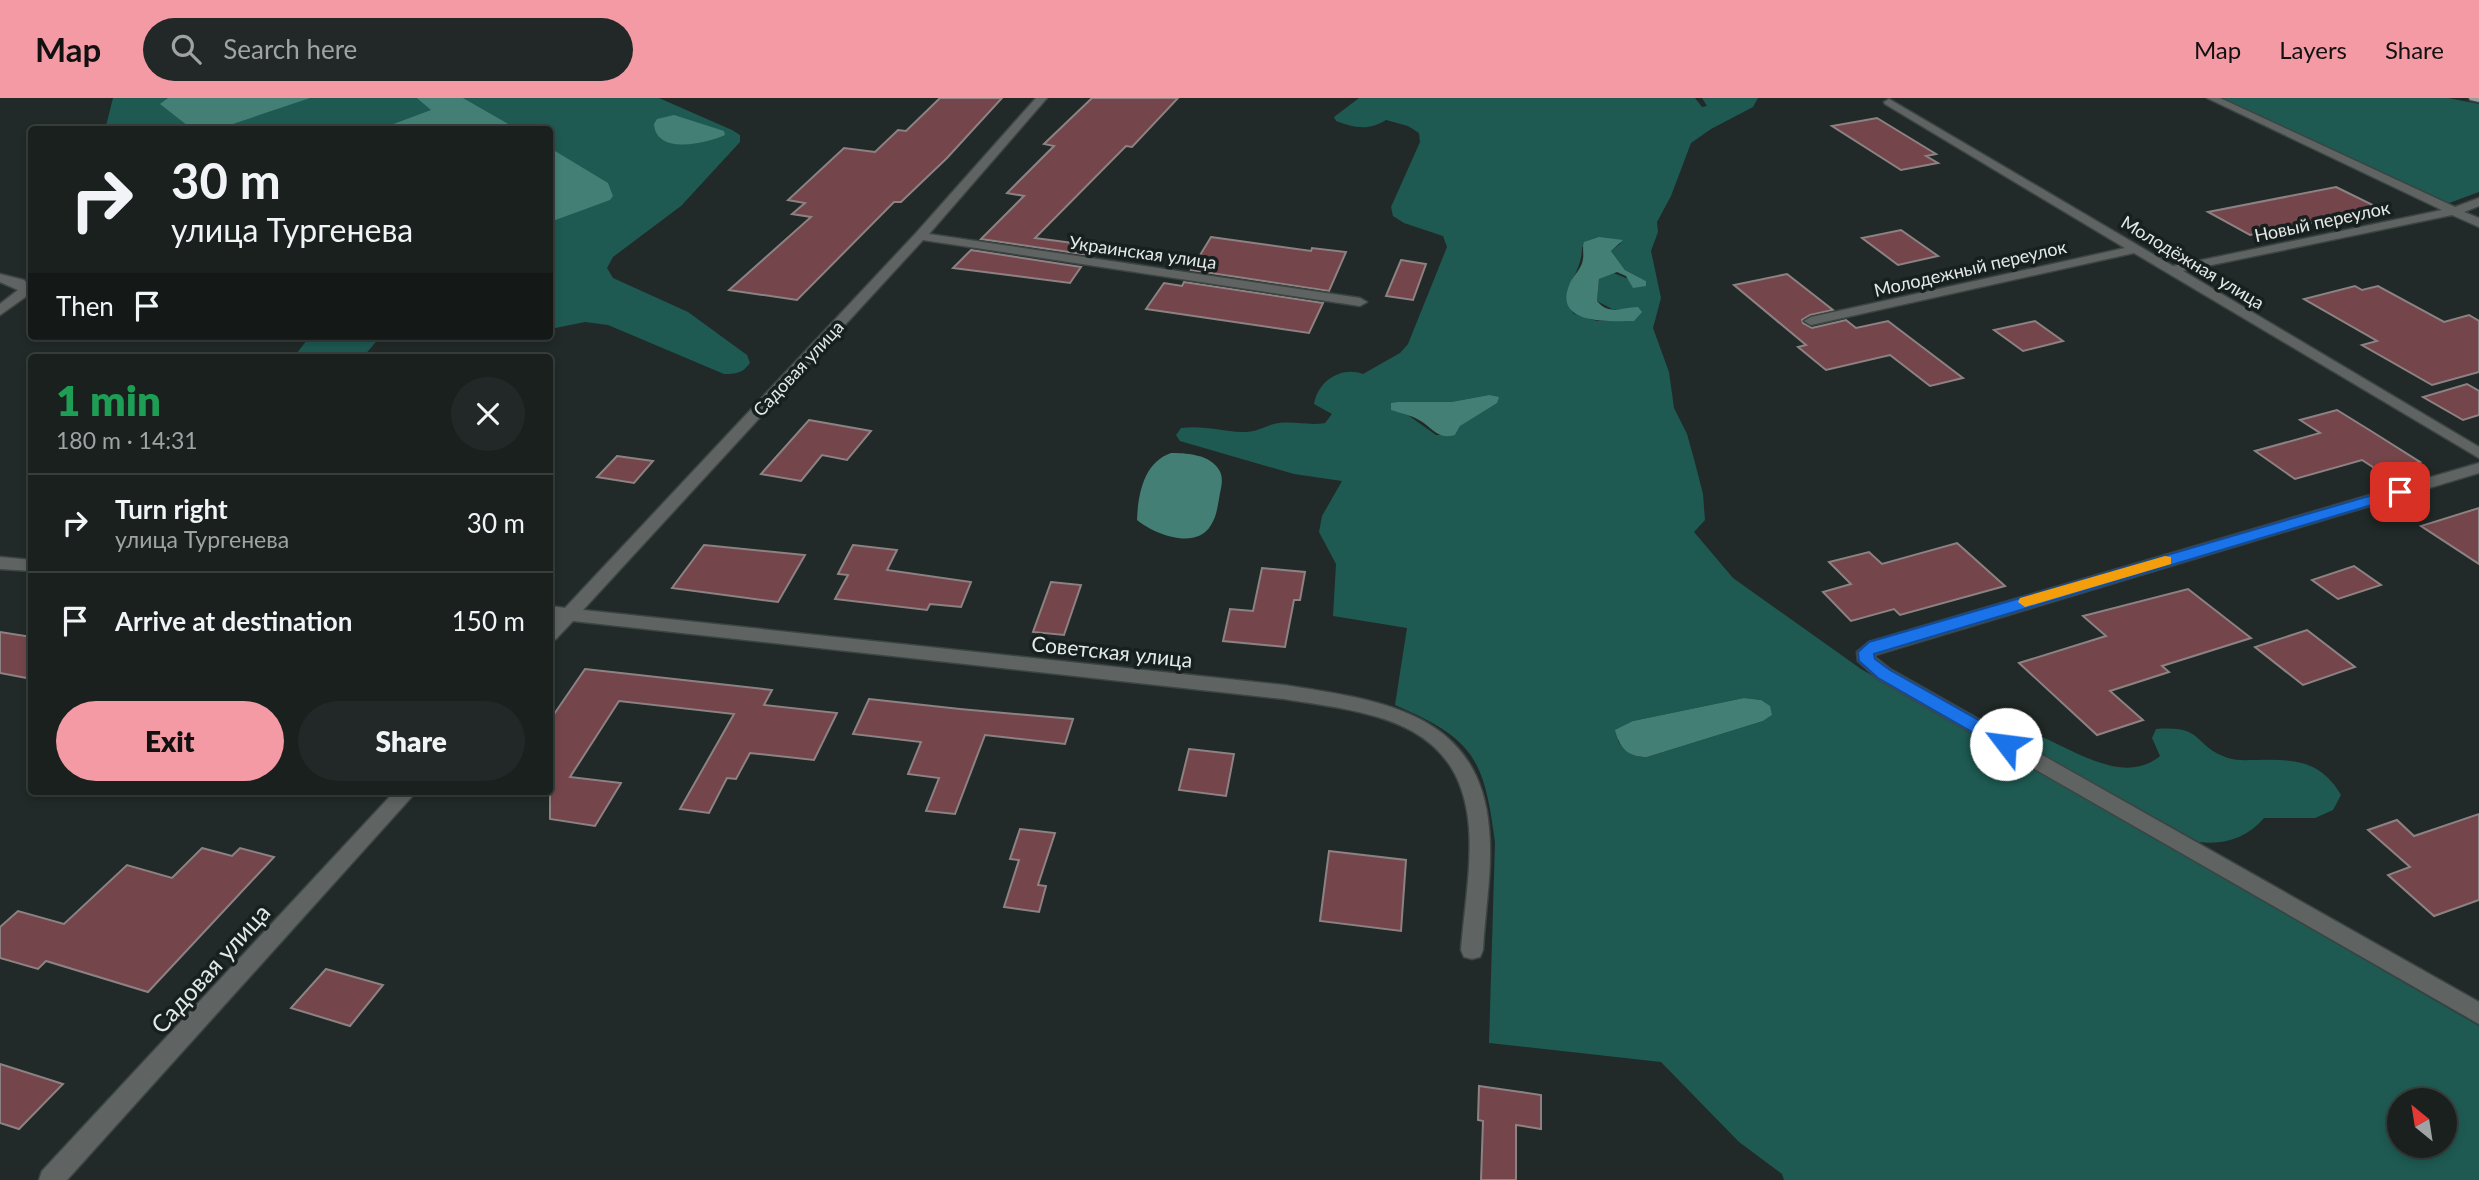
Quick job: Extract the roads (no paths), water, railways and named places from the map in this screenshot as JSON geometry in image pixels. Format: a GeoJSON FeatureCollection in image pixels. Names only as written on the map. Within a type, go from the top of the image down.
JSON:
{"type":"FeatureCollection","features":[{"type":"Feature","properties":{"kind":"street","name":"Садовая улица"},"geometry":{"type":"LineString","coordinates":[[553,632],[920,236],[1042,98]]}},
{"type":"Feature","properties":{"kind":"street"},"geometry":{"type":"LineString","coordinates":[[2211,98],[2479,223]]}},
{"type":"Feature","properties":{"kind":"street","name":"Молодёжная улица"},"geometry":{"type":"LineString","coordinates":[[1889,102],[2479,453]]}},
{"type":"Feature","properties":{"kind":"street","name":"Новый переулок"},"geometry":{"type":"LineString","coordinates":[[2171,270],[2455,211],[2479,202]]}},
{"type":"Feature","properties":{"kind":"street","name":"Украинская улица"},"geometry":{"type":"LineString","coordinates":[[920,236],[1360,302]]}},
{"type":"Feature","properties":{"kind":"street","name":"Молодежный переулок"},"geometry":{"type":"LineString","coordinates":[[1811,321],[2136,249]]}},
{"type":"Feature","properties":{"kind":"street"},"geometry":{"type":"LineString","coordinates":[[0,311],[26,290],[6,279]]}},
{"type":"Feature","properties":{"kind":"street"},"geometry":{"type":"LineString","coordinates":[[2479,468],[1875,646],[1866,652],[1867,661],[1884,674],[2479,1014]]}},
{"type":"Feature","properties":{"kind":"street"},"geometry":{"type":"LineString","coordinates":[[0,563],[28,566]]}},
{"type":"Feature","properties":{"kind":"street","name":"Советская улица"},"geometry":{"type":"LineString","coordinates":[[553,612],[1284,692],[1361,706],[1398,718],[1424,728],[1447,743],[1466,767],[1479,827],[1472,950]]}},
{"type":"Feature","properties":{"kind":"street","name":"Садовая улица"},"geometry":{"type":"LineString","coordinates":[[51,1180],[403,795]]}}]}
